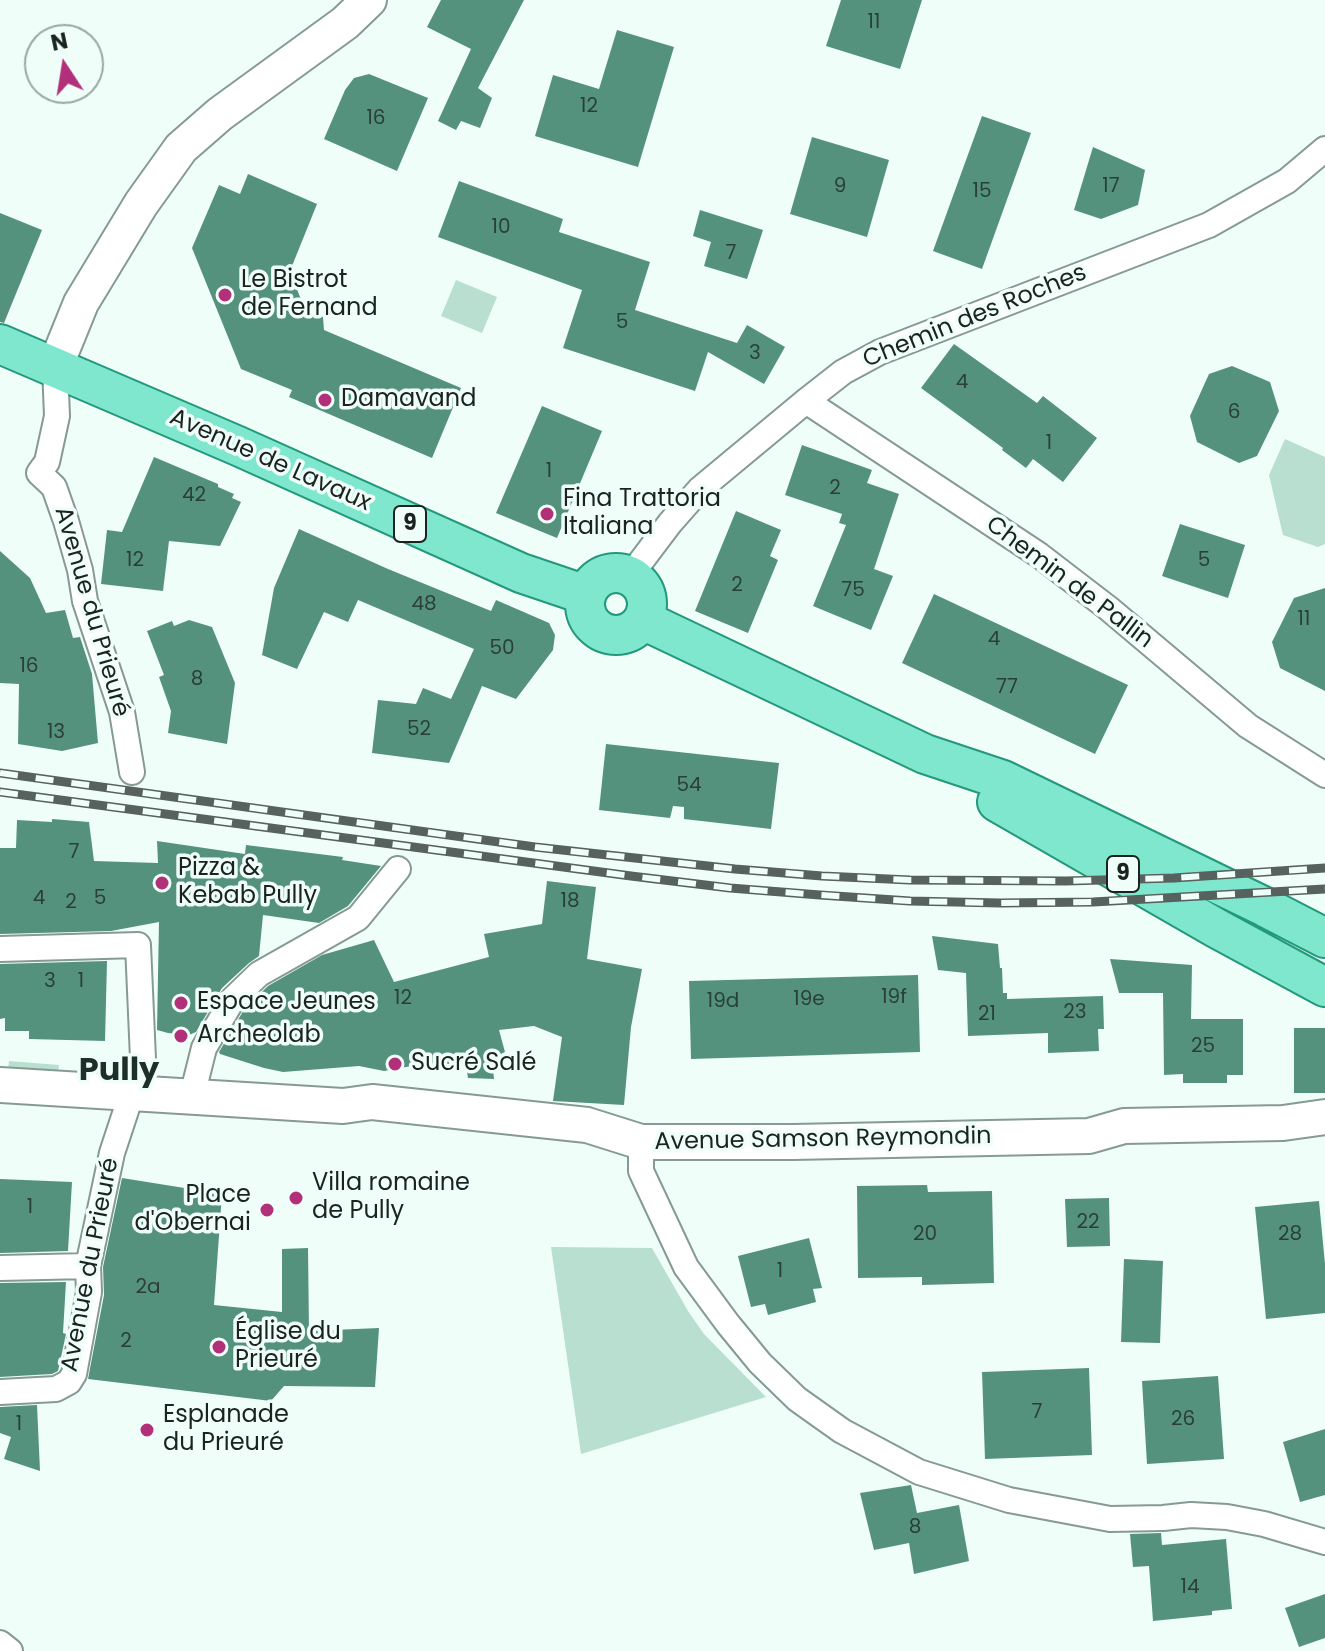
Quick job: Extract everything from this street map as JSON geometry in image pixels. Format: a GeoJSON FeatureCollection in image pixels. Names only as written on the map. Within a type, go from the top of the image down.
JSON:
{"type":"FeatureCollection","features":[{"type":"Feature","properties":{"kind":"main road","name":"Avenue de Lavaux"},"geometry":{"type":"LineString","coordinates":[[0,344],[521,573],[586,595]]}},
{"type":"Feature","properties":{"kind":"main road"},"geometry":{"type":"LineString","coordinates":[[611,572],[630,576],[644,590],[647,610],[643,620],[636,628],[618,635],[597,629],[585,612],[584,602],[593,583],[611,572]]}},
{"type":"Feature","properties":{"kind":"main road","name":"9"},"geometry":{"type":"LineString","coordinates":[[643,620],[925,754],[1003,780],[1325,938]]}},
{"type":"Feature","properties":{"kind":"main road","name":"9"},"geometry":{"type":"LineString","coordinates":[[925,754],[974,789],[1325,987]]}},
{"type":"Feature","properties":{"kind":"street"},"geometry":{"type":"LineString","coordinates":[[55,367],[81,303],[141,204],[181,148],[220,114],[345,23],[369,0]]}},
{"type":"Feature","properties":{"kind":"street","name":"Chemin des Roches"},"geometry":{"type":"LineString","coordinates":[[630,576],[700,489],[843,372],[880,352],[1209,225],[1287,181],[1325,149]]}},
{"type":"Feature","properties":{"kind":"street","name":"Avenue du Prieuré"},"geometry":{"type":"LineString","coordinates":[[55,367],[57,416],[47,462],[39,473],[54,487],[66,521],[85,601],[122,712],[132,772]]}},
{"type":"Feature","properties":{"kind":"street","name":"Chemin de Pallin"},"geometry":{"type":"LineString","coordinates":[[806,401],[1039,555],[1108,608],[1248,726],[1325,775]]}},
{"type":"Feature","properties":{"kind":"street"},"geometry":{"type":"LineString","coordinates":[[192,1096],[204,1048],[233,999],[259,974],[358,918],[398,869]]}},
{"type":"Feature","properties":{"kind":"street","name":"Avenue du Prieuré"},"geometry":{"type":"LineString","coordinates":[[0,949],[138,945],[143,1059],[112,1153],[88,1266],[94,1292],[74,1374],[69,1382],[56,1389],[0,1392]]}},
{"type":"Feature","properties":{"kind":"street","name":"Avenue Samson Reymondin"},"geometry":{"type":"LineString","coordinates":[[0,1085],[343,1106],[372,1102],[587,1125],[641,1142],[1089,1136],[1124,1126],[1283,1123],[1325,1117]]}},
{"type":"Feature","properties":{"kind":"street"},"geometry":{"type":"LineString","coordinates":[[641,1142],[641,1171],[686,1267],[760,1363],[797,1399],[842,1431],[919,1472],[1009,1500],[1110,1519],[1191,1515],[1227,1517],[1325,1542]]}},
{"type":"Feature","properties":{"kind":"street"},"geometry":{"type":"LineString","coordinates":[[0,1268],[88,1266]]}},
{"type":"Feature","properties":{"kind":"street"},"geometry":{"type":"LineString","coordinates":[[0,1643],[10,1651]]}},
{"type":"Feature","properties":{"kind":"green space"},"geometry":{"type":"Polygon","coordinates":[[[456,280],[497,297],[482,333],[441,316],[456,280]]]}},
{"type":"Feature","properties":{"kind":"green space"},"geometry":{"type":"Polygon","coordinates":[[[1285,439],[1325,457],[1325,544],[1318,547],[1283,535],[1269,475],[1285,439]]]}},
{"type":"Feature","properties":{"kind":"green space"},"geometry":{"type":"Polygon","coordinates":[[[9,1061],[59,1065],[58,1074],[8,1071],[9,1061]]]}},
{"type":"Feature","properties":{"kind":"green space"},"geometry":{"type":"Polygon","coordinates":[[[551,1247],[652,1248],[704,1334],[766,1397],[581,1454],[551,1247]]]}},
{"type":"Feature","properties":{"kind":"building"},"geometry":{"type":"Polygon","coordinates":[[[441,0],[524,0],[478,88],[492,98],[480,128],[461,121],[456,130],[438,121],[471,49],[427,27],[441,0]]]}},
{"type":"Feature","properties":{"kind":"building"},"geometry":{"type":"Polygon","coordinates":[[[841,0],[922,0],[900,69],[826,46],[841,0]]]}},
{"type":"Feature","properties":{"kind":"building"},"geometry":{"type":"Polygon","coordinates":[[[617,30],[674,47],[638,167],[535,136],[553,75],[599,89],[617,30]]]}},
{"type":"Feature","properties":{"kind":"building"},"geometry":{"type":"Polygon","coordinates":[[[369,74],[428,98],[397,171],[324,139],[345,90],[354,78],[369,74]]]}},
{"type":"Feature","properties":{"kind":"building"},"geometry":{"type":"Polygon","coordinates":[[[982,116],[1031,133],[982,269],[933,251],[982,116]]]}},
{"type":"Feature","properties":{"kind":"building"},"geometry":{"type":"Polygon","coordinates":[[[812,137],[889,160],[867,237],[790,214],[812,137]]]}},
{"type":"Feature","properties":{"kind":"building"},"geometry":{"type":"Polygon","coordinates":[[[1093,147],[1145,170],[1138,205],[1101,219],[1074,210],[1093,147]]]}},
{"type":"Feature","properties":{"kind":"building"},"geometry":{"type":"Polygon","coordinates":[[[248,174],[317,204],[290,271],[305,310],[323,317],[324,330],[461,388],[432,458],[289,397],[292,390],[241,369],[192,248],[219,185],[240,194],[248,174]]]}},
{"type":"Feature","properties":{"kind":"building"},"geometry":{"type":"Polygon","coordinates":[[[459,181],[563,219],[559,232],[650,262],[635,310],[737,343],[747,325],[785,347],[764,384],[708,352],[695,391],[563,348],[582,290],[438,237],[459,181]]]}},
{"type":"Feature","properties":{"kind":"building"},"geometry":{"type":"Polygon","coordinates":[[[700,210],[763,230],[747,279],[704,266],[711,242],[693,236],[700,210]]]}},
{"type":"Feature","properties":{"kind":"building"},"geometry":{"type":"Polygon","coordinates":[[[0,213],[42,230],[4,323],[0,322],[0,213]]]}},
{"type":"Feature","properties":{"kind":"building"},"geometry":{"type":"Polygon","coordinates":[[[954,344],[1037,403],[1043,396],[1097,438],[1063,482],[1033,459],[1026,468],[921,388],[954,344]]]}},
{"type":"Feature","properties":{"kind":"building"},"geometry":{"type":"Polygon","coordinates":[[[1232,366],[1270,382],[1279,411],[1257,456],[1239,463],[1197,442],[1190,416],[1209,374],[1232,366]]]}},
{"type":"Feature","properties":{"kind":"building"},"geometry":{"type":"Polygon","coordinates":[[[542,406],[602,431],[557,538],[496,513],[542,406]]]}},
{"type":"Feature","properties":{"kind":"building"},"geometry":{"type":"Polygon","coordinates":[[[802,445],[872,470],[867,483],[899,494],[874,569],[893,576],[871,630],[813,606],[846,525],[839,523],[842,514],[785,495],[802,445]]]}},
{"type":"Feature","properties":{"kind":"building"},"geometry":{"type":"Polygon","coordinates":[[[154,457],[218,484],[241,502],[220,546],[169,541],[163,591],[101,584],[107,530],[122,532],[154,457]]]}},
{"type":"Feature","properties":{"kind":"building"},"geometry":{"type":"Polygon","coordinates":[[[736,511],[781,530],[770,556],[778,560],[748,633],[695,611],[736,511]]]}},
{"type":"Feature","properties":{"kind":"building"},"geometry":{"type":"Polygon","coordinates":[[[1180,524],[1245,545],[1228,598],[1162,576],[1180,524]]]}},
{"type":"Feature","properties":{"kind":"building"},"geometry":{"type":"Polygon","coordinates":[[[299,529],[491,611],[496,600],[549,623],[555,635],[553,650],[516,699],[482,686],[449,763],[372,753],[378,700],[416,704],[423,688],[451,699],[474,649],[358,600],[348,622],[324,612],[297,669],[262,655],[274,588],[299,529]]]}},
{"type":"Feature","properties":{"kind":"building"},"geometry":{"type":"Polygon","coordinates":[[[0,551],[30,578],[46,613],[65,610],[73,638],[80,637],[92,674],[98,743],[62,751],[18,744],[19,684],[0,683],[0,551]]]}},
{"type":"Feature","properties":{"kind":"building"},"geometry":{"type":"Polygon","coordinates":[[[1325,588],[1325,691],[1280,668],[1272,642],[1294,598],[1325,588]]]}},
{"type":"Feature","properties":{"kind":"building"},"geometry":{"type":"Polygon","coordinates":[[[934,594],[1128,685],[1095,754],[902,663],[934,594]]]}},
{"type":"Feature","properties":{"kind":"building"},"geometry":{"type":"Polygon","coordinates":[[[189,620],[212,627],[235,683],[227,744],[168,733],[171,711],[159,677],[164,675],[147,631],[172,621],[174,626],[189,620]]]}},
{"type":"Feature","properties":{"kind":"building"},"geometry":{"type":"Polygon","coordinates":[[[606,744],[779,763],[771,829],[684,819],[684,807],[673,806],[670,818],[599,810],[606,744]]]}},
{"type":"Feature","properties":{"kind":"building"},"geometry":{"type":"Polygon","coordinates":[[[52,819],[89,822],[94,861],[158,863],[157,841],[245,854],[246,845],[343,857],[342,860],[381,866],[348,906],[319,923],[263,915],[259,956],[222,988],[196,1032],[189,1035],[168,1033],[157,1030],[159,922],[111,931],[0,934],[0,848],[16,848],[17,820],[52,822],[52,819]]]}},
{"type":"Feature","properties":{"kind":"building"},"geometry":{"type":"Polygon","coordinates":[[[547,881],[596,887],[587,959],[642,969],[631,1027],[624,1105],[553,1101],[562,1037],[534,1026],[499,1030],[505,1052],[492,1059],[494,1079],[468,1078],[466,1065],[428,1063],[384,1071],[359,1066],[283,1072],[220,1054],[245,1008],[268,986],[322,955],[374,940],[394,982],[489,957],[484,934],[542,924],[547,881]]]}},
{"type":"Feature","properties":{"kind":"building"},"geometry":{"type":"Polygon","coordinates":[[[932,936],[998,944],[1003,993],[1007,993],[1007,999],[1103,996],[1104,1029],[1098,1029],[1099,1051],[1048,1053],[1048,1033],[968,1036],[966,973],[938,970],[932,936]]]}},
{"type":"Feature","properties":{"kind":"building"},"geometry":{"type":"Polygon","coordinates":[[[1110,959],[1192,965],[1191,1019],[1243,1019],[1243,1075],[1227,1075],[1227,1083],[1183,1083],[1183,1074],[1164,1075],[1163,993],[1119,993],[1110,959]]]}},
{"type":"Feature","properties":{"kind":"building"},"geometry":{"type":"Polygon","coordinates":[[[107,961],[105,1041],[29,1039],[29,1031],[5,1031],[5,1018],[0,1019],[0,964],[107,961]]]}},
{"type":"Feature","properties":{"kind":"building"},"geometry":{"type":"Polygon","coordinates":[[[918,975],[920,1052],[691,1059],[689,981],[918,975]]]}},
{"type":"Feature","properties":{"kind":"building"},"geometry":{"type":"Polygon","coordinates":[[[1294,1028],[1325,1028],[1325,1093],[1294,1093],[1294,1028]]]}},
{"type":"Feature","properties":{"kind":"building"},"geometry":{"type":"Polygon","coordinates":[[[122,1178],[222,1194],[214,1305],[282,1312],[282,1249],[308,1248],[309,1331],[379,1328],[375,1387],[284,1386],[271,1401],[88,1379],[104,1295],[103,1267],[122,1178]]]}},
{"type":"Feature","properties":{"kind":"building"},"geometry":{"type":"Polygon","coordinates":[[[0,1179],[72,1182],[68,1251],[0,1253],[0,1179]]]}},
{"type":"Feature","properties":{"kind":"building"},"geometry":{"type":"Polygon","coordinates":[[[927,1185],[928,1192],[992,1191],[994,1283],[922,1285],[922,1277],[858,1278],[857,1186],[927,1185]]]}},
{"type":"Feature","properties":{"kind":"building"},"geometry":{"type":"Polygon","coordinates":[[[1109,1198],[1110,1246],[1067,1247],[1065,1199],[1109,1198]]]}},
{"type":"Feature","properties":{"kind":"building"},"geometry":{"type":"Polygon","coordinates":[[[1319,1201],[1325,1264],[1325,1313],[1266,1319],[1255,1207],[1319,1201]]]}},
{"type":"Feature","properties":{"kind":"building"},"geometry":{"type":"Polygon","coordinates":[[[809,1238],[822,1288],[813,1289],[816,1302],[768,1315],[765,1304],[751,1307],[738,1256],[809,1238]]]}},
{"type":"Feature","properties":{"kind":"building"},"geometry":{"type":"Polygon","coordinates":[[[1124,1259],[1163,1261],[1160,1343],[1121,1342],[1124,1259]]]}},
{"type":"Feature","properties":{"kind":"building"},"geometry":{"type":"Polygon","coordinates":[[[66,1282],[63,1333],[66,1334],[58,1371],[0,1377],[0,1283],[66,1282]]]}},
{"type":"Feature","properties":{"kind":"building"},"geometry":{"type":"Polygon","coordinates":[[[1089,1368],[1092,1455],[985,1459],[982,1372],[1089,1368]]]}},
{"type":"Feature","properties":{"kind":"building"},"geometry":{"type":"Polygon","coordinates":[[[1218,1376],[1224,1459],[1147,1464],[1142,1381],[1218,1376]]]}},
{"type":"Feature","properties":{"kind":"building"},"geometry":{"type":"Polygon","coordinates":[[[37,1405],[40,1471],[4,1459],[11,1437],[0,1433],[0,1407],[37,1405]]]}},
{"type":"Feature","properties":{"kind":"building"},"geometry":{"type":"Polygon","coordinates":[[[1325,1429],[1325,1495],[1300,1502],[1283,1442],[1325,1429]]]}},
{"type":"Feature","properties":{"kind":"building"},"geometry":{"type":"Polygon","coordinates":[[[911,1485],[917,1513],[959,1505],[969,1561],[914,1574],[909,1543],[874,1550],[860,1493],[911,1485]]]}},
{"type":"Feature","properties":{"kind":"building"},"geometry":{"type":"Polygon","coordinates":[[[1161,1533],[1162,1545],[1226,1539],[1232,1609],[1212,1611],[1212,1615],[1153,1621],[1149,1566],[1133,1567],[1130,1534],[1161,1533]]]}},
{"type":"Feature","properties":{"kind":"building"},"geometry":{"type":"Polygon","coordinates":[[[1325,1594],[1325,1638],[1299,1647],[1285,1608],[1325,1594]]]}},
{"type":"Feature","properties":{"kind":"railway"},"geometry":{"type":"LineString","coordinates":[[0,773],[535,847],[822,876],[1066,881],[1174,878],[1325,868]]}},
{"type":"Feature","properties":{"kind":"railway"},"geometry":{"type":"LineString","coordinates":[[0,792],[631,876],[820,895],[910,901],[1093,902],[1325,889]]}},
{"type":"Feature","properties":{"kind":"place","name":"Le Bistrot de Fernand"},"geometry":{"type":"Point","coordinates":[225,295]}},
{"type":"Feature","properties":{"kind":"place","name":"Damavand"},"geometry":{"type":"Point","coordinates":[325,400]}},
{"type":"Feature","properties":{"kind":"place","name":"Fina Trattoria Italiana"},"geometry":{"type":"Point","coordinates":[547,514]}},
{"type":"Feature","properties":{"kind":"place","name":"Pizza & Kebab Pully"},"geometry":{"type":"Point","coordinates":[162,883]}},
{"type":"Feature","properties":{"kind":"place","name":"Espace Jeunes"},"geometry":{"type":"Point","coordinates":[181,1003]}},
{"type":"Feature","properties":{"kind":"place","name":"Archeolab"},"geometry":{"type":"Point","coordinates":[181,1036]}},
{"type":"Feature","properties":{"kind":"place","name":"Sucré Salé"},"geometry":{"type":"Point","coordinates":[395,1064]}},
{"type":"Feature","properties":{"kind":"place","name":"Villa romaine de Pully"},"geometry":{"type":"Point","coordinates":[296,1198]}},
{"type":"Feature","properties":{"kind":"place","name":"Place d'Obernai"},"geometry":{"type":"Point","coordinates":[267,1210]}},
{"type":"Feature","properties":{"kind":"place","name":"Église du Prieuré"},"geometry":{"type":"Point","coordinates":[219,1347]}},
{"type":"Feature","properties":{"kind":"place","name":"Esplanade du Prieuré"},"geometry":{"type":"Point","coordinates":[147,1430]}},
{"type":"Feature","properties":{"kind":"district","name":"Pully"},"geometry":{"type":"Point","coordinates":[119,1072]}}]}
